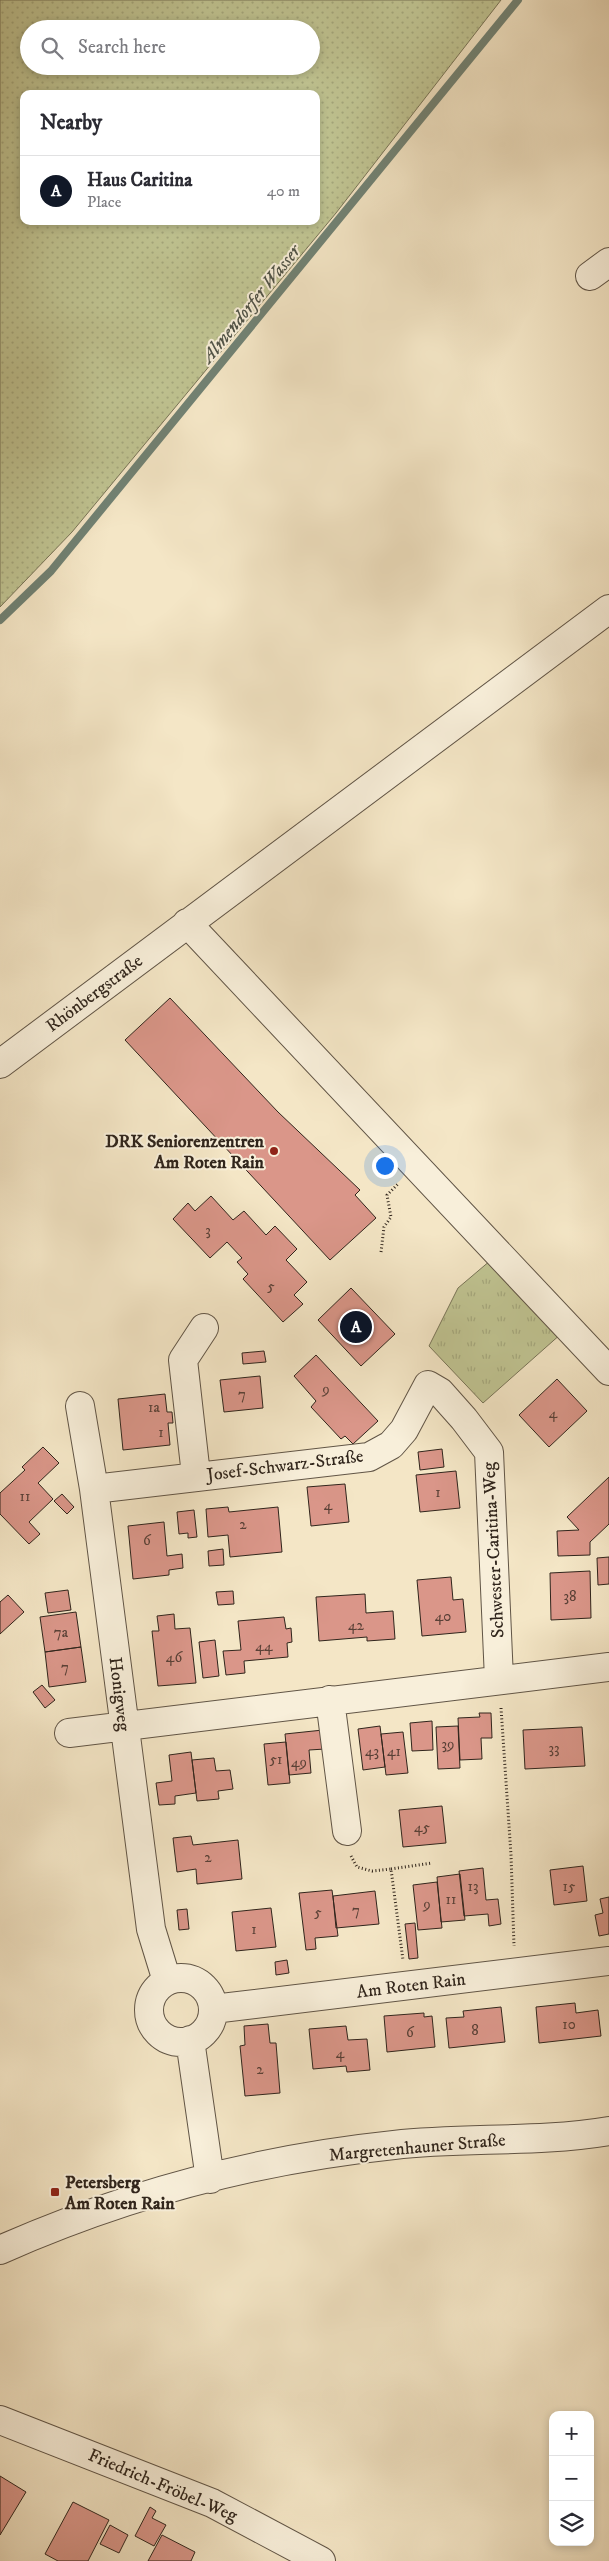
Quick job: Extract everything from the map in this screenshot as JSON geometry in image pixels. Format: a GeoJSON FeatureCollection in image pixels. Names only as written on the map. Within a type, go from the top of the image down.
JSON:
{"type":"FeatureCollection","features":[{"type":"Feature","properties":{"kind":"street","name":"Rhönbergstraße"},"geometry":{"type":"LineString","coordinates":[[0,1064],[609,609]]}},
{"type":"Feature","properties":{"kind":"street"},"geometry":{"type":"LineString","coordinates":[[187,923],[609,1371]]}},
{"type":"Feature","properties":{"kind":"street","name":"Josef-Schwarz-Straße"},"geometry":{"type":"LineString","coordinates":[[196,1475],[183,1360],[204,1328]]}},
{"type":"Feature","properties":{"kind":"street","name":"Josef-Schwarz-Straße"},"geometry":{"type":"LineString","coordinates":[[94,1489],[196,1475],[369,1457],[390,1446],[404,1430],[428,1385]]}},
{"type":"Feature","properties":{"kind":"street","name":"Schwester-Caritina-Weg"},"geometry":{"type":"LineString","coordinates":[[428,1385],[446,1399],[489,1452],[499,1680]]}},
{"type":"Feature","properties":{"kind":"street","name":"Honigweg"},"geometry":{"type":"LineString","coordinates":[[80,1406],[94,1489],[123,1725],[151,1929],[167,1981]]}},
{"type":"Feature","properties":{"kind":"street"},"geometry":{"type":"LineString","coordinates":[[68,1733],[609,1667]]}},
{"type":"Feature","properties":{"kind":"street"},"geometry":{"type":"LineString","coordinates":[[330,1700],[347,1831]]}},
{"type":"Feature","properties":{"kind":"street","name":"Am Roten Rain"},"geometry":{"type":"LineString","coordinates":[[213,2009],[609,1961]]}},
{"type":"Feature","properties":{"kind":"street"},"geometry":{"type":"LineString","coordinates":[[179,1978],[192,1980],[206,1991],[213,2009],[207,2029],[190,2040],[177,2041],[164,2037],[154,2027],[149,2015],[150,2001],[156,1989],[167,1981],[179,1978]]}},
{"type":"Feature","properties":{"kind":"street"},"geometry":{"type":"LineString","coordinates":[[190,2040],[210,2179]]}},
{"type":"Feature","properties":{"kind":"street","name":"Margretenhauner Straße"},"geometry":{"type":"LineString","coordinates":[[0,2250],[65,2223],[138,2199],[284,2161],[395,2145],[609,2131]]}},
{"type":"Feature","properties":{"kind":"street","name":"Friedrich-Fröbel-Weg"},"geometry":{"type":"LineString","coordinates":[[0,2420],[212,2503],[321,2561]]}},
{"type":"Feature","properties":{"kind":"path"},"geometry":{"type":"LineString","coordinates":[[381,1252],[384,1227],[391,1217],[387,1195],[416,1166]]}},
{"type":"Feature","properties":{"kind":"path"},"geometry":{"type":"LineString","coordinates":[[499,1680],[511,1855],[515,1972]]}},
{"type":"Feature","properties":{"kind":"path"},"geometry":{"type":"LineString","coordinates":[[347,1831],[350,1853],[357,1867],[372,1871],[432,1864]]}},
{"type":"Feature","properties":{"kind":"path"},"geometry":{"type":"LineString","coordinates":[[391,1869],[406,1986]]}},
{"type":"Feature","properties":{"kind":"green space"},"geometry":{"type":"Polygon","coordinates":[[[0,0],[501,0],[336,213],[72,532],[0,607],[0,0]]]}},
{"type":"Feature","properties":{"kind":"green space"},"geometry":{"type":"Polygon","coordinates":[[[491,1260],[562,1333],[483,1403],[429,1346],[458,1288],[491,1260]]]}},
{"type":"Feature","properties":{"kind":"building","name":"DRK Seniorenzentren Am Roten Rain"},"geometry":{"type":"Polygon","coordinates":[[[170,998],[278,1112],[360,1190],[355,1195],[376,1218],[330,1260],[125,1040],[170,998]]]}},
{"type":"Feature","properties":{"kind":"building"},"geometry":{"type":"Polygon","coordinates":[[[211,1196],[233,1220],[244,1211],[266,1235],[275,1226],[297,1249],[286,1260],[307,1282],[294,1295],[303,1304],[283,1322],[243,1279],[248,1274],[237,1262],[242,1258],[227,1242],[210,1258],[173,1219],[188,1203],[195,1211],[211,1196]]]}},
{"type":"Feature","properties":{"kind":"building"},"geometry":{"type":"Polygon","coordinates":[[[351,1288],[395,1334],[361,1366],[318,1320],[351,1288]]]}},
{"type":"Feature","properties":{"kind":"building"},"geometry":{"type":"Polygon","coordinates":[[[264,1351],[266,1362],[243,1364],[242,1353],[264,1351]]]}},
{"type":"Feature","properties":{"kind":"building"},"geometry":{"type":"Polygon","coordinates":[[[316,1355],[378,1421],[353,1444],[345,1436],[341,1439],[311,1407],[316,1401],[294,1376],[316,1355]]]}},
{"type":"Feature","properties":{"kind":"building"},"geometry":{"type":"Polygon","coordinates":[[[260,1376],[263,1408],[224,1412],[220,1380],[260,1376]]]}},
{"type":"Feature","properties":{"kind":"building"},"geometry":{"type":"Polygon","coordinates":[[[557,1379],[587,1411],[549,1447],[519,1415],[557,1379]]]}},
{"type":"Feature","properties":{"kind":"building"},"geometry":{"type":"Polygon","coordinates":[[[165,1394],[167,1412],[172,1412],[173,1423],[168,1423],[170,1445],[123,1450],[118,1399],[165,1394]]]}},
{"type":"Feature","properties":{"kind":"building"},"geometry":{"type":"Polygon","coordinates":[[[43,1447],[59,1463],[38,1483],[53,1499],[29,1522],[40,1534],[29,1544],[0,1514],[0,1493],[25,1470],[22,1467],[43,1447]]]}},
{"type":"Feature","properties":{"kind":"building"},"geometry":{"type":"Polygon","coordinates":[[[442,1449],[444,1467],[420,1470],[418,1452],[442,1449]]]}},
{"type":"Feature","properties":{"kind":"building"},"geometry":{"type":"Polygon","coordinates":[[[456,1471],[460,1508],[420,1512],[416,1475],[456,1471]]]}},
{"type":"Feature","properties":{"kind":"building"},"geometry":{"type":"Polygon","coordinates":[[[609,1477],[609,1524],[590,1542],[590,1555],[558,1556],[557,1531],[579,1530],[567,1517],[609,1477]]]}},
{"type":"Feature","properties":{"kind":"building"},"geometry":{"type":"Polygon","coordinates":[[[345,1484],[349,1522],[311,1526],[307,1487],[345,1484]]]}},
{"type":"Feature","properties":{"kind":"building"},"geometry":{"type":"Polygon","coordinates":[[[62,1494],[74,1507],[67,1514],[54,1501],[62,1494]]]}},
{"type":"Feature","properties":{"kind":"building"},"geometry":{"type":"Polygon","coordinates":[[[228,1507],[229,1512],[278,1507],[282,1552],[230,1557],[228,1535],[208,1537],[206,1509],[228,1507]]]}},
{"type":"Feature","properties":{"kind":"building"},"geometry":{"type":"Polygon","coordinates":[[[194,1510],[197,1537],[188,1538],[188,1533],[179,1534],[177,1512],[194,1510]]]}},
{"type":"Feature","properties":{"kind":"building"},"geometry":{"type":"Polygon","coordinates":[[[164,1522],[167,1556],[182,1554],[183,1568],[169,1570],[169,1575],[133,1579],[128,1526],[164,1522]]]}},
{"type":"Feature","properties":{"kind":"building"},"geometry":{"type":"Polygon","coordinates":[[[223,1549],[224,1565],[209,1566],[208,1551],[223,1549]]]}},
{"type":"Feature","properties":{"kind":"building"},"geometry":{"type":"Polygon","coordinates":[[[609,1557],[609,1584],[598,1585],[597,1558],[609,1557]]]}},
{"type":"Feature","properties":{"kind":"building"},"geometry":{"type":"Polygon","coordinates":[[[590,1571],[591,1618],[551,1620],[550,1573],[590,1571]]]}},
{"type":"Feature","properties":{"kind":"building"},"geometry":{"type":"Polygon","coordinates":[[[451,1577],[453,1600],[463,1599],[466,1632],[422,1636],[417,1580],[451,1577]]]}},
{"type":"Feature","properties":{"kind":"building"},"geometry":{"type":"Polygon","coordinates":[[[68,1590],[71,1610],[48,1613],[45,1593],[68,1590]]]}},
{"type":"Feature","properties":{"kind":"building"},"geometry":{"type":"Polygon","coordinates":[[[233,1591],[234,1604],[218,1605],[216,1592],[233,1591]]]}},
{"type":"Feature","properties":{"kind":"building"},"geometry":{"type":"Polygon","coordinates":[[[365,1594],[366,1613],[393,1611],[395,1639],[367,1641],[367,1637],[319,1641],[316,1597],[365,1594]]]}},
{"type":"Feature","properties":{"kind":"building"},"geometry":{"type":"Polygon","coordinates":[[[8,1595],[24,1612],[0,1634],[0,1602],[8,1595]]]}},
{"type":"Feature","properties":{"kind":"building"},"geometry":{"type":"Polygon","coordinates":[[[76,1612],[81,1647],[45,1652],[40,1617],[76,1612]]]}},
{"type":"Feature","properties":{"kind":"building"},"geometry":{"type":"Polygon","coordinates":[[[174,1614],[175,1629],[190,1628],[196,1683],[158,1686],[152,1631],[159,1631],[157,1616],[174,1614]]]}},
{"type":"Feature","properties":{"kind":"building"},"geometry":{"type":"Polygon","coordinates":[[[284,1617],[286,1629],[291,1628],[292,1642],[287,1643],[288,1657],[244,1661],[245,1673],[226,1675],[223,1651],[241,1650],[238,1621],[284,1617]]]}},
{"type":"Feature","properties":{"kind":"building"},"geometry":{"type":"Polygon","coordinates":[[[215,1640],[219,1676],[203,1678],[199,1642],[215,1640]]]}},
{"type":"Feature","properties":{"kind":"building"},"geometry":{"type":"Polygon","coordinates":[[[81,1647],[86,1682],[49,1687],[45,1652],[81,1647]]]}},
{"type":"Feature","properties":{"kind":"building"},"geometry":{"type":"Polygon","coordinates":[[[42,1685],[55,1700],[45,1708],[33,1692],[42,1685]]]}},
{"type":"Feature","properties":{"kind":"building"},"geometry":{"type":"Polygon","coordinates":[[[479,1713],[491,1713],[492,1738],[481,1738],[482,1759],[460,1760],[458,1718],[480,1717],[479,1713]]]}},
{"type":"Feature","properties":{"kind":"building"},"geometry":{"type":"Polygon","coordinates":[[[432,1721],[433,1750],[412,1751],[410,1723],[432,1721]]]}},
{"type":"Feature","properties":{"kind":"building"},"geometry":{"type":"Polygon","coordinates":[[[380,1726],[385,1767],[363,1770],[358,1729],[380,1726]]]}},
{"type":"Feature","properties":{"kind":"building"},"geometry":{"type":"Polygon","coordinates":[[[458,1726],[460,1768],[438,1769],[436,1727],[458,1726]]]}},
{"type":"Feature","properties":{"kind":"building"},"geometry":{"type":"Polygon","coordinates":[[[582,1727],[585,1766],[525,1769],[523,1730],[582,1727]]]}},
{"type":"Feature","properties":{"kind":"building"},"geometry":{"type":"Polygon","coordinates":[[[323,1730],[325,1749],[309,1750],[311,1773],[289,1775],[285,1734],[323,1730]]]}},
{"type":"Feature","properties":{"kind":"building"},"geometry":{"type":"Polygon","coordinates":[[[403,1732],[408,1773],[386,1775],[381,1734],[403,1732]]]}},
{"type":"Feature","properties":{"kind":"building"},"geometry":{"type":"Polygon","coordinates":[[[286,1742],[290,1783],[268,1785],[264,1744],[286,1742]]]}},
{"type":"Feature","properties":{"kind":"building"},"geometry":{"type":"Polygon","coordinates":[[[191,1752],[196,1793],[175,1796],[175,1804],[159,1805],[156,1783],[172,1781],[169,1755],[191,1752]]]}},
{"type":"Feature","properties":{"kind":"building"},"geometry":{"type":"Polygon","coordinates":[[[214,1758],[216,1771],[230,1770],[233,1789],[218,1791],[219,1799],[197,1801],[192,1760],[214,1758]]]}},
{"type":"Feature","properties":{"kind":"building"},"geometry":{"type":"Polygon","coordinates":[[[442,1806],[446,1843],[403,1847],[399,1810],[442,1806]]]}},
{"type":"Feature","properties":{"kind":"building"},"geometry":{"type":"Polygon","coordinates":[[[191,1836],[193,1845],[238,1840],[242,1879],[197,1884],[196,1869],[177,1872],[173,1838],[191,1836]]]}},
{"type":"Feature","properties":{"kind":"building"},"geometry":{"type":"Polygon","coordinates":[[[583,1866],[587,1901],[554,1905],[550,1870],[583,1866]]]}},
{"type":"Feature","properties":{"kind":"building"},"geometry":{"type":"Polygon","coordinates":[[[483,1868],[486,1900],[498,1899],[501,1924],[489,1926],[488,1914],[464,1916],[459,1871],[483,1868]]]}},
{"type":"Feature","properties":{"kind":"building"},"geometry":{"type":"Polygon","coordinates":[[[460,1874],[465,1920],[441,1922],[437,1877],[460,1874]]]}},
{"type":"Feature","properties":{"kind":"building"},"geometry":{"type":"Polygon","coordinates":[[[437,1882],[442,1928],[418,1930],[413,1885],[437,1882]]]}},
{"type":"Feature","properties":{"kind":"building"},"geometry":{"type":"Polygon","coordinates":[[[332,1890],[338,1936],[315,1938],[316,1949],[306,1950],[299,1893],[332,1890]]]}},
{"type":"Feature","properties":{"kind":"building"},"geometry":{"type":"Polygon","coordinates":[[[375,1891],[379,1924],[336,1928],[333,1896],[375,1891]]]}},
{"type":"Feature","properties":{"kind":"building"},"geometry":{"type":"Polygon","coordinates":[[[609,1897],[609,1934],[599,1936],[595,1915],[603,1913],[600,1899],[609,1897]]]}},
{"type":"Feature","properties":{"kind":"building"},"geometry":{"type":"Polygon","coordinates":[[[271,1908],[276,1947],[236,1951],[232,1912],[271,1908]]]}},
{"type":"Feature","properties":{"kind":"building"},"geometry":{"type":"Polygon","coordinates":[[[187,1909],[189,1929],[179,1930],[177,1910],[187,1909]]]}},
{"type":"Feature","properties":{"kind":"building"},"geometry":{"type":"Polygon","coordinates":[[[415,1923],[418,1958],[409,1959],[405,1924],[415,1923]]]}},
{"type":"Feature","properties":{"kind":"building"},"geometry":{"type":"Polygon","coordinates":[[[287,1960],[289,1973],[276,1975],[275,1962],[287,1960]]]}},
{"type":"Feature","properties":{"kind":"building"},"geometry":{"type":"Polygon","coordinates":[[[575,2003],[576,2013],[598,2010],[601,2036],[539,2043],[536,2007],[575,2003]]]}},
{"type":"Feature","properties":{"kind":"building"},"geometry":{"type":"Polygon","coordinates":[[[501,2007],[505,2042],[449,2048],[446,2018],[464,2017],[463,2011],[501,2007]]]}},
{"type":"Feature","properties":{"kind":"building"},"geometry":{"type":"Polygon","coordinates":[[[424,2013],[424,2017],[432,2016],[435,2047],[387,2052],[384,2016],[424,2013]]]}},
{"type":"Feature","properties":{"kind":"building"},"geometry":{"type":"Polygon","coordinates":[[[268,2024],[270,2043],[276,2043],[280,2093],[245,2096],[240,2046],[245,2045],[244,2026],[268,2024]]]}},
{"type":"Feature","properties":{"kind":"building"},"geometry":{"type":"Polygon","coordinates":[[[346,2026],[348,2040],[367,2039],[370,2070],[347,2072],[346,2066],[313,2069],[309,2029],[346,2026]]]}},
{"type":"Feature","properties":{"kind":"building"},"geometry":{"type":"Polygon","coordinates":[[[0,2476],[26,2492],[0,2535],[0,2476]]]}},
{"type":"Feature","properties":{"kind":"building"},"geometry":{"type":"Polygon","coordinates":[[[73,2502],[109,2520],[88,2561],[58,2561],[45,2554],[73,2502]]]}},
{"type":"Feature","properties":{"kind":"building"},"geometry":{"type":"Polygon","coordinates":[[[150,2507],[156,2511],[152,2518],[166,2525],[154,2546],[135,2536],[150,2507]]]}},
{"type":"Feature","properties":{"kind":"building"},"geometry":{"type":"Polygon","coordinates":[[[110,2525],[128,2535],[119,2553],[100,2544],[110,2525]]]}},
{"type":"Feature","properties":{"kind":"building"},"geometry":{"type":"Polygon","coordinates":[[[162,2535],[195,2552],[191,2561],[148,2561],[162,2535]]]}},
{"type":"Feature","properties":{"kind":"waterway","name":"Almendorfer Wasser"},"geometry":{"type":"LineString","coordinates":[[0,620],[51,571],[518,0]]}},
{"type":"Feature","properties":{"kind":"place","name":"DRK Seniorenzentren Am Roten Rain"},"geometry":{"type":"Point","coordinates":[274,1151]}},
{"type":"Feature","properties":{"kind":"place","name":"Haus Caritina"},"geometry":{"type":"Point","coordinates":[356,1327]}},
{"type":"Feature","properties":{"kind":"place","name":"Petersberg Am Roten Rain"},"geometry":{"type":"Point","coordinates":[55,2192]}}]}
